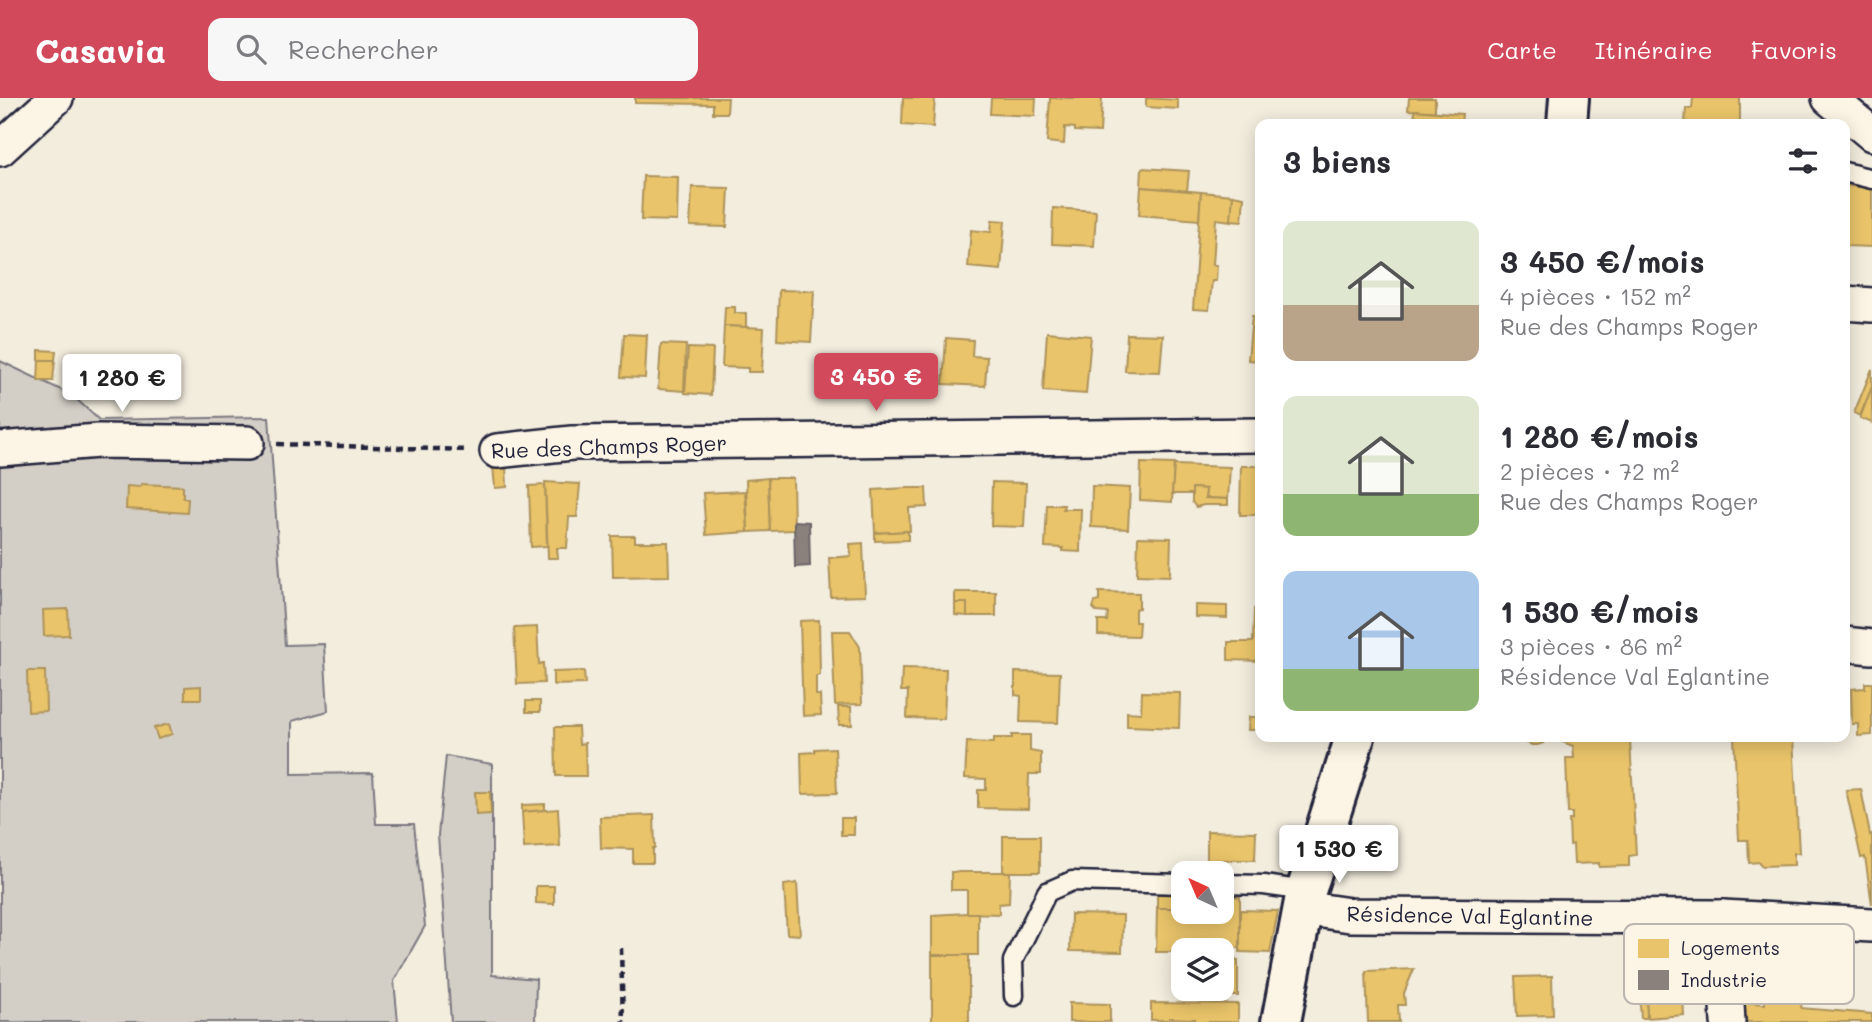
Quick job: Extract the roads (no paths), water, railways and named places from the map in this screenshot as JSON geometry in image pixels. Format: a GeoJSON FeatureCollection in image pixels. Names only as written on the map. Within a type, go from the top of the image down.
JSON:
{"type":"FeatureCollection","features":[{"type":"Feature","properties":{"kind":"street"},"geometry":{"type":"LineString","coordinates":[[0,149],[56,98]]}},
{"type":"Feature","properties":{"kind":"street"},"geometry":{"type":"LineString","coordinates":[[1567,119],[1569,98]]}},
{"type":"Feature","properties":{"kind":"street"},"geometry":{"type":"LineString","coordinates":[[1829,98],[1872,134]]}},
{"type":"Feature","properties":{"kind":"street"},"geometry":{"type":"LineString","coordinates":[[1850,303],[1872,305]]}},
{"type":"Feature","properties":{"kind":"street","name":"Rue des Champs Roger"},"geometry":{"type":"LineString","coordinates":[[497,451],[572,443],[1255,436]]}},
{"type":"Feature","properties":{"kind":"street"},"geometry":{"type":"LineString","coordinates":[[0,449],[98,441],[247,443]]}},
{"type":"Feature","properties":{"kind":"street"},"geometry":{"type":"LineString","coordinates":[[1850,645],[1872,647]]}},
{"type":"Feature","properties":{"kind":"street"},"geometry":{"type":"LineString","coordinates":[[1281,1022],[1304,899],[1353,742]]}},
{"type":"Feature","properties":{"kind":"street","name":"Résidence Val Eglantine"},"geometry":{"type":"LineString","coordinates":[[1304,899],[1350,915],[1722,917],[1798,924]]}},
{"type":"Feature","properties":{"kind":"street"},"geometry":{"type":"LineString","coordinates":[[1722,917],[1722,924]]}},
{"type":"Feature","properties":{"kind":"street"},"geometry":{"type":"LineString","coordinates":[[1727,1004],[1728,1022]]}},
{"type":"Feature","properties":{"kind":"lane"},"geometry":{"type":"LineString","coordinates":[[1850,174],[1872,179]]}},
{"type":"Feature","properties":{"kind":"lane"},"geometry":{"type":"LineString","coordinates":[[1014,996],[1013,961],[1047,892],[1072,881],[1171,884]]}},
{"type":"Feature","properties":{"kind":"lane"},"geometry":{"type":"LineString","coordinates":[[1234,884],[1264,885],[1304,899]]}}]}
